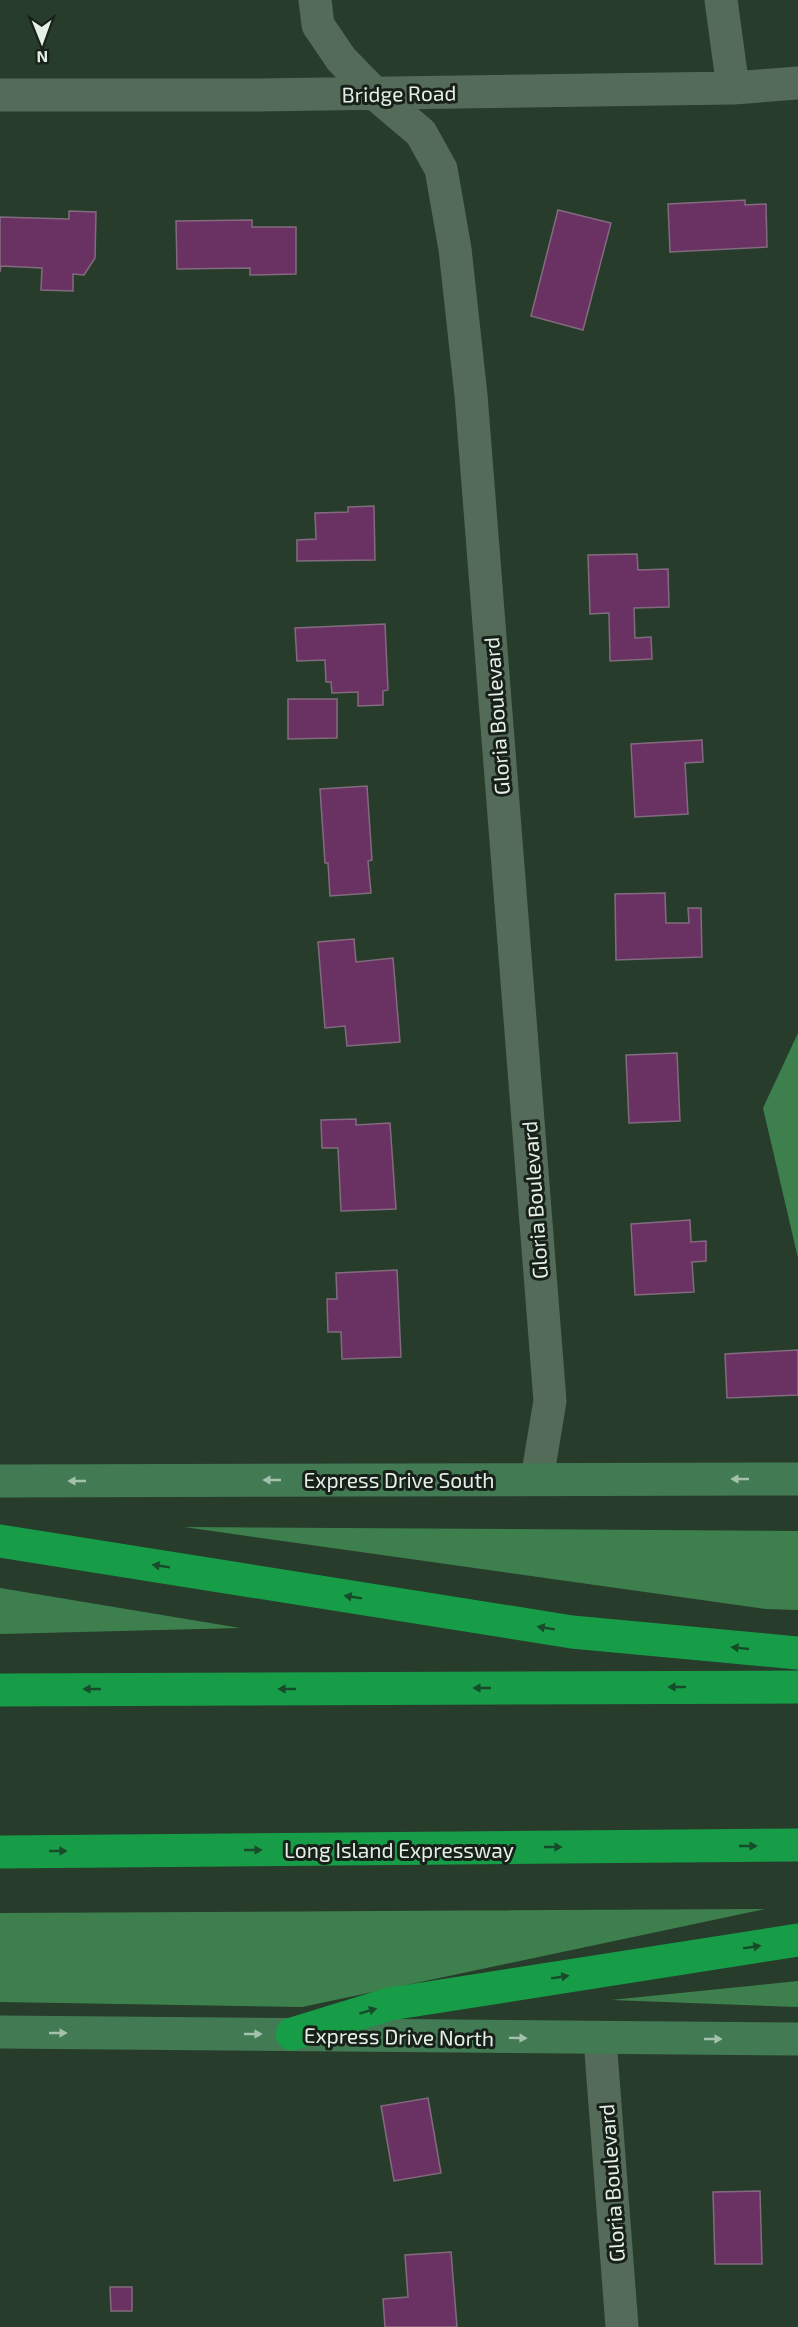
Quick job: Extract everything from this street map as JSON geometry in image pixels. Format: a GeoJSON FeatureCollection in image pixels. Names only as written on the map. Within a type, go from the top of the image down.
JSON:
{"type":"FeatureCollection","features":[{"type":"Feature","properties":{"kind":"highway"},"geometry":{"type":"LineString","coordinates":[[0,1541],[572,1632],[798,1653]]}},
{"type":"Feature","properties":{"kind":"highway"},"geometry":{"type":"LineString","coordinates":[[0,1690],[798,1687]]}},
{"type":"Feature","properties":{"kind":"highway","name":"Long Island Expressway"},"geometry":{"type":"LineString","coordinates":[[0,1852],[798,1845]]}},
{"type":"Feature","properties":{"kind":"highway"},"geometry":{"type":"LineString","coordinates":[[292,2034],[390,2004],[798,1940]]}},
{"type":"Feature","properties":{"kind":"main road","name":"Express Drive South"},"geometry":{"type":"LineString","coordinates":[[0,1481],[798,1479]]}},
{"type":"Feature","properties":{"kind":"main road","name":"Express Drive North"},"geometry":{"type":"LineString","coordinates":[[0,2032],[798,2039]]}},
{"type":"Feature","properties":{"kind":"street","name":"Gloria Boulevard"},"geometry":{"type":"LineString","coordinates":[[315,0],[318,25],[341,59],[374,93],[421,133],[441,168],[456,260],[471,395],[550,1401],[537,1479]]}},
{"type":"Feature","properties":{"kind":"street"},"geometry":{"type":"LineString","coordinates":[[721,0],[733,88]]}},
{"type":"Feature","properties":{"kind":"street","name":"Bridge Road"},"geometry":{"type":"LineString","coordinates":[[0,95],[733,88],[798,83]]}},
{"type":"Feature","properties":{"kind":"street","name":"Gloria Boulevard"},"geometry":{"type":"LineString","coordinates":[[600,2039],[622,2327]]}},
{"type":"Feature","properties":{"kind":"green space"},"geometry":{"type":"Polygon","coordinates":[[[798,1033],[798,1258],[763,1108],[798,1033]]]}},
{"type":"Feature","properties":{"kind":"green space"},"geometry":{"type":"Polygon","coordinates":[[[184,1527],[798,1531],[798,1610],[765,1609],[184,1527]]]}},
{"type":"Feature","properties":{"kind":"green space"},"geometry":{"type":"Polygon","coordinates":[[[0,1588],[240,1628],[0,1634],[0,1588]]]}},
{"type":"Feature","properties":{"kind":"green space"},"geometry":{"type":"Polygon","coordinates":[[[765,1909],[302,2007],[0,2002],[0,1913],[765,1909]]]}},
{"type":"Feature","properties":{"kind":"green space"},"geometry":{"type":"Polygon","coordinates":[[[798,1981],[798,2007],[611,2000],[798,1981]]]}},
{"type":"Feature","properties":{"kind":"building"},"geometry":{"type":"Polygon","coordinates":[[[745,200],[745,205],[766,204],[767,247],[670,252],[668,204],[745,200]]]}},
{"type":"Feature","properties":{"kind":"building"},"geometry":{"type":"Polygon","coordinates":[[[558,210],[611,223],[583,330],[531,316],[558,210]]]}},
{"type":"Feature","properties":{"kind":"building"},"geometry":{"type":"Polygon","coordinates":[[[69,211],[96,212],[95,258],[84,275],[73,274],[73,291],[41,290],[42,268],[1,266],[0,272],[0,217],[69,219],[69,211]]]}},
{"type":"Feature","properties":{"kind":"building"},"geometry":{"type":"Polygon","coordinates":[[[252,220],[252,227],[296,227],[296,274],[250,275],[250,268],[177,269],[176,221],[252,220]]]}},
{"type":"Feature","properties":{"kind":"building"},"geometry":{"type":"Polygon","coordinates":[[[374,506],[375,560],[297,561],[297,540],[316,539],[315,513],[348,512],[348,507],[374,506]]]}},
{"type":"Feature","properties":{"kind":"building"},"geometry":{"type":"Polygon","coordinates":[[[637,554],[638,570],[668,569],[669,607],[634,608],[635,638],[651,637],[652,659],[610,661],[609,613],[590,614],[588,555],[637,554]]]}},
{"type":"Feature","properties":{"kind":"building"},"geometry":{"type":"Polygon","coordinates":[[[385,624],[388,690],[383,691],[383,705],[358,706],[358,692],[332,693],[331,682],[326,682],[325,660],[297,661],[295,628],[385,624]]]}},
{"type":"Feature","properties":{"kind":"building"},"geometry":{"type":"Polygon","coordinates":[[[288,699],[337,699],[337,738],[288,739],[288,699]]]}},
{"type":"Feature","properties":{"kind":"building"},"geometry":{"type":"Polygon","coordinates":[[[702,740],[703,762],[685,763],[688,814],[635,817],[631,744],[702,740]]]}},
{"type":"Feature","properties":{"kind":"building"},"geometry":{"type":"Polygon","coordinates":[[[367,786],[372,860],[368,861],[371,893],[330,896],[328,863],[325,863],[320,789],[367,786]]]}},
{"type":"Feature","properties":{"kind":"building"},"geometry":{"type":"Polygon","coordinates":[[[665,893],[666,923],[689,923],[688,908],[701,908],[702,957],[616,960],[615,894],[665,893]]]}},
{"type":"Feature","properties":{"kind":"building"},"geometry":{"type":"Polygon","coordinates":[[[354,939],[356,962],[393,958],[400,1042],[347,1046],[345,1026],[325,1028],[318,942],[354,939]]]}},
{"type":"Feature","properties":{"kind":"building"},"geometry":{"type":"Polygon","coordinates":[[[677,1053],[680,1121],[629,1123],[626,1055],[677,1053]]]}},
{"type":"Feature","properties":{"kind":"building"},"geometry":{"type":"Polygon","coordinates":[[[356,1119],[356,1125],[390,1123],[396,1209],[341,1211],[338,1148],[322,1148],[321,1120],[356,1119]]]}},
{"type":"Feature","properties":{"kind":"building"},"geometry":{"type":"Polygon","coordinates":[[[690,1220],[691,1242],[706,1241],[706,1261],[692,1262],[694,1292],[635,1295],[631,1224],[690,1220]]]}},
{"type":"Feature","properties":{"kind":"building"},"geometry":{"type":"Polygon","coordinates":[[[397,1270],[401,1357],[342,1359],[341,1332],[328,1332],[327,1299],[337,1299],[336,1273],[397,1270]]]}},
{"type":"Feature","properties":{"kind":"building"},"geometry":{"type":"Polygon","coordinates":[[[798,1350],[798,1395],[727,1398],[725,1354],[798,1350]]]}},
{"type":"Feature","properties":{"kind":"building"},"geometry":{"type":"Polygon","coordinates":[[[428,2098],[441,2173],[394,2181],[381,2106],[428,2098]]]}},
{"type":"Feature","properties":{"kind":"building"},"geometry":{"type":"Polygon","coordinates":[[[760,2191],[762,2264],[715,2264],[713,2192],[760,2191]]]}},
{"type":"Feature","properties":{"kind":"building"},"geometry":{"type":"Polygon","coordinates":[[[451,2252],[457,2327],[385,2327],[383,2299],[408,2297],[405,2255],[451,2252]]]}},
{"type":"Feature","properties":{"kind":"building"},"geometry":{"type":"Polygon","coordinates":[[[110,2287],[132,2287],[132,2311],[111,2311],[110,2287]]]}}]}
